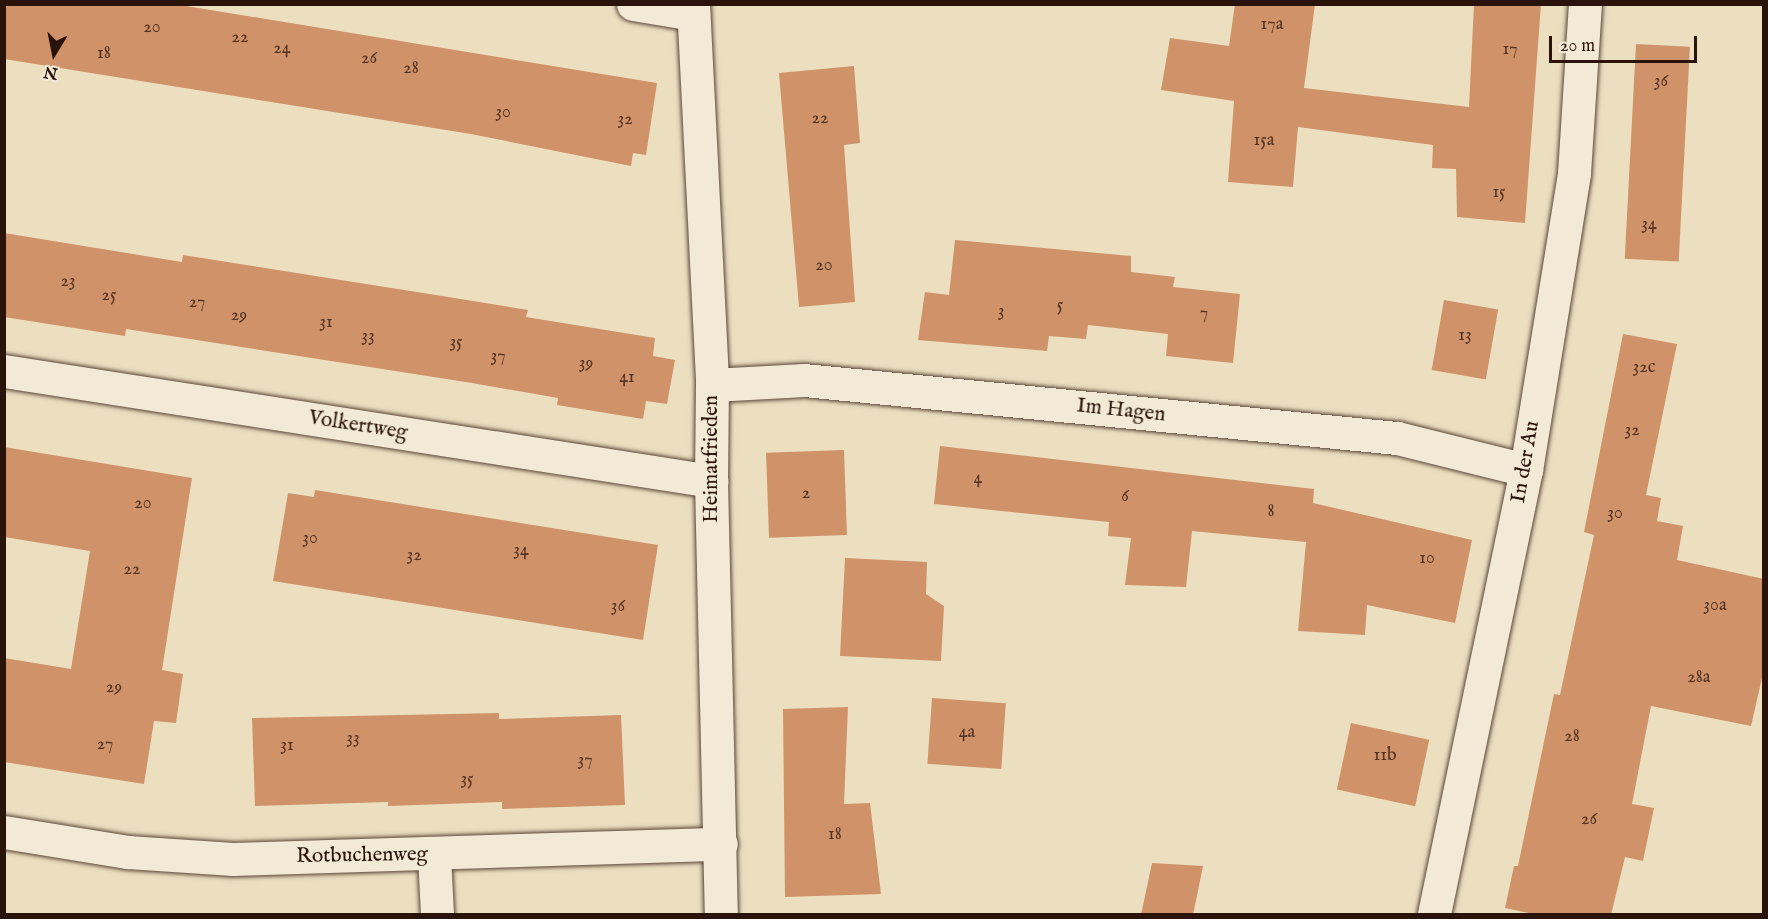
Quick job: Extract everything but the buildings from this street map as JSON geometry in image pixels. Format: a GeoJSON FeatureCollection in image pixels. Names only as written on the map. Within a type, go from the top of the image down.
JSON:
{"type":"FeatureCollection","features":[{"type":"Feature","properties":{"kind":"street"},"geometry":{"type":"LineString","coordinates":[[633,4],[693,9]]}},
{"type":"Feature","properties":{"kind":"street","name":"In der Au"},"geometry":{"type":"LineString","coordinates":[[1434,915],[1526,470],[1574,173],[1585,4]]}},
{"type":"Feature","properties":{"kind":"street","name":"Heimatfrieden"},"geometry":{"type":"LineString","coordinates":[[693,9],[712,385],[711,481],[721,915]]}},
{"type":"Feature","properties":{"kind":"street","name":"Volkertweg"},"geometry":{"type":"LineString","coordinates":[[4,371],[711,481]]}},
{"type":"Feature","properties":{"kind":"street","name":"Im Hagen"},"geometry":{"type":"LineString","coordinates":[[712,385],[804,380],[1397,438],[1526,470]]}},
{"type":"Feature","properties":{"kind":"street","name":"Rotbuchenweg"},"geometry":{"type":"LineString","coordinates":[[4,832],[183,858],[434,855],[721,844]]}},
{"type":"Feature","properties":{"kind":"street"},"geometry":{"type":"LineString","coordinates":[[434,855],[437,915]]}}]}
